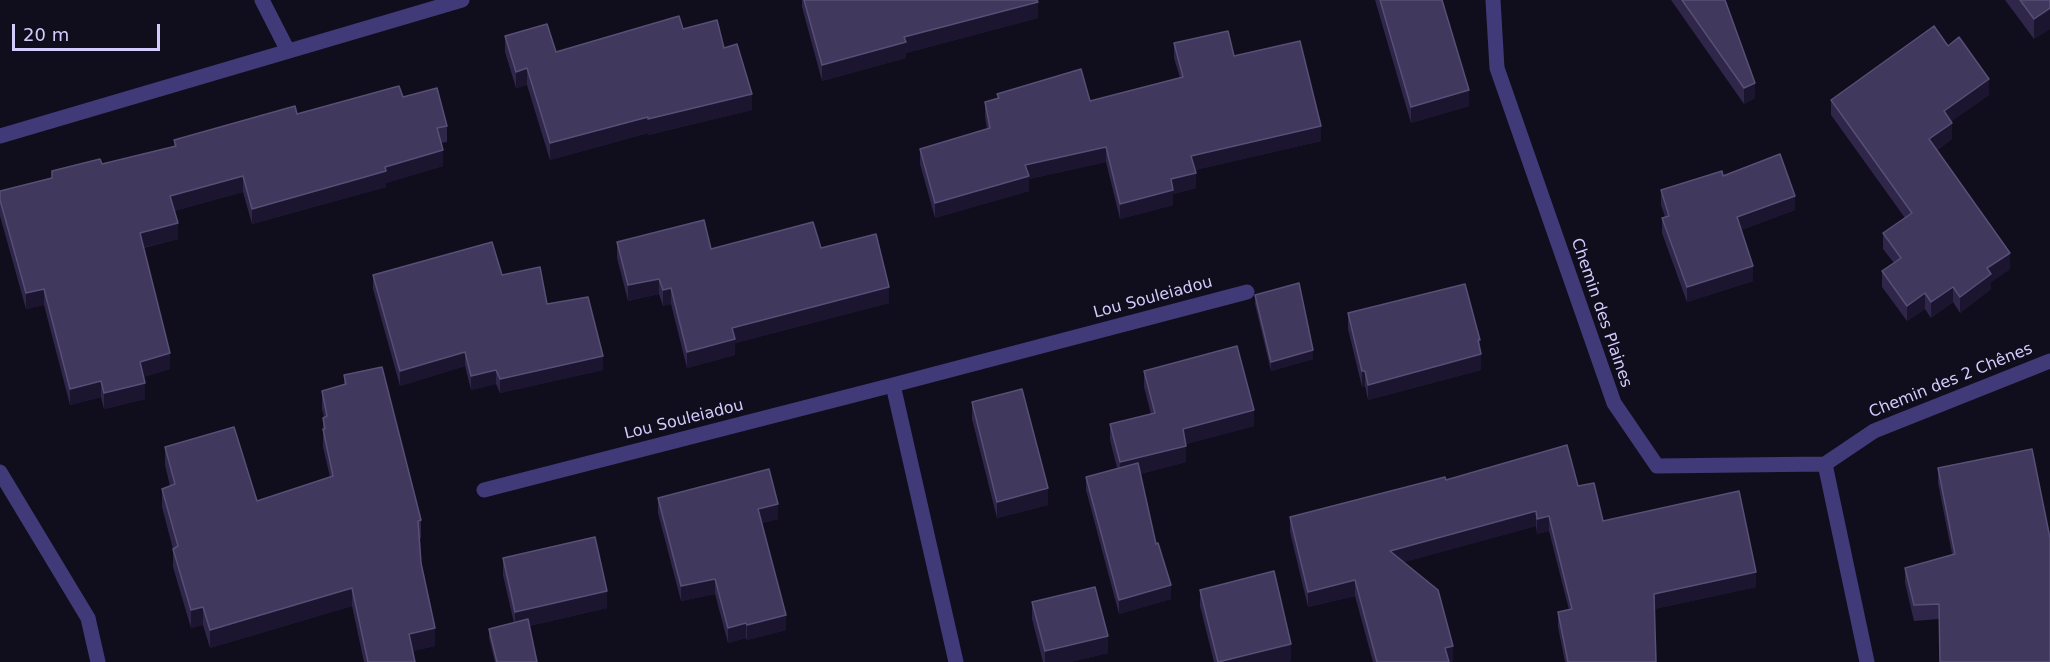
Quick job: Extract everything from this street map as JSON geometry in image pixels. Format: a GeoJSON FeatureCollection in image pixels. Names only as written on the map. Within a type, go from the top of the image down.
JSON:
{"type":"FeatureCollection","features":[{"type":"Feature","properties":{"kind":"street"},"geometry":{"type":"LineString","coordinates":[[262,0],[288,51]]}},
{"type":"Feature","properties":{"kind":"street"},"geometry":{"type":"LineString","coordinates":[[0,136],[462,0]]}},
{"type":"Feature","properties":{"kind":"street","name":"Chemin des Plaines"},"geometry":{"type":"LineString","coordinates":[[1493,0],[1497,68],[1614,403],[1657,466],[1825,464]]}},
{"type":"Feature","properties":{"kind":"street","name":"Lou Souleiadou"},"geometry":{"type":"LineString","coordinates":[[484,490],[1247,292]]}},
{"type":"Feature","properties":{"kind":"street","name":"Chemin des 2 Chênes"},"geometry":{"type":"LineString","coordinates":[[1825,464],[1874,431],[2050,361]]}},
{"type":"Feature","properties":{"kind":"street"},"geometry":{"type":"LineString","coordinates":[[893,385],[956,662]]}},
{"type":"Feature","properties":{"kind":"street"},"geometry":{"type":"LineString","coordinates":[[1825,464],[1867,662]]}},
{"type":"Feature","properties":{"kind":"street"},"geometry":{"type":"LineString","coordinates":[[0,472],[88,618],[98,662]]}},
{"type":"Feature","properties":{"kind":"building"},"geometry":{"type":"Polygon","coordinates":[[[804,0],[1037,0],[1038,2],[904,37],[906,42],[822,65],[804,0]]]}},
{"type":"Feature","properties":{"kind":"building"},"geometry":{"type":"Polygon","coordinates":[[[1380,0],[1442,0],[1469,90],[1411,107],[1380,0]]]}},
{"type":"Feature","properties":{"kind":"building"},"geometry":{"type":"Polygon","coordinates":[[[1682,0],[1725,0],[1755,83],[1744,88],[1682,0]]]}},
{"type":"Feature","properties":{"kind":"building"},"geometry":{"type":"Polygon","coordinates":[[[2020,0],[2050,0],[2050,8],[2034,19],[2020,0]]]}},
{"type":"Feature","properties":{"kind":"building"},"geometry":{"type":"Polygon","coordinates":[[[679,16],[683,29],[717,20],[724,48],[737,44],[752,94],[648,119],[648,117],[550,143],[527,68],[516,72],[505,36],[547,24],[556,52],[679,16]]]}},
{"type":"Feature","properties":{"kind":"building"},"geometry":{"type":"Polygon","coordinates":[[[1934,26],[1948,46],[1959,37],[1989,79],[1944,111],[1952,123],[1929,139],[2010,253],[1987,268],[1991,274],[1960,297],[1953,287],[1931,302],[1925,293],[1907,306],[1882,271],[1901,258],[1883,233],[1912,213],[1831,100],[1934,26]]]}},
{"type":"Feature","properties":{"kind":"building"},"geometry":{"type":"Polygon","coordinates":[[[1228,31],[1234,56],[1300,41],[1321,126],[1191,156],[1196,173],[1171,179],[1173,190],[1120,204],[1106,147],[1025,165],[1029,176],[935,203],[920,149],[990,128],[985,102],[999,98],[997,94],[1081,69],[1090,101],[1183,77],[1174,43],[1228,31]]]}},
{"type":"Feature","properties":{"kind":"building"},"geometry":{"type":"Polygon","coordinates":[[[399,86],[403,97],[437,88],[447,126],[437,128],[443,150],[385,167],[386,171],[252,209],[243,176],[170,196],[178,223],[140,233],[170,353],[140,362],[145,383],[104,393],[101,381],[70,389],[44,289],[26,293],[0,200],[0,191],[52,178],[52,171],[100,159],[102,164],[176,146],[174,140],[295,106],[297,114],[399,86]]]}},
{"type":"Feature","properties":{"kind":"building"},"geometry":{"type":"Polygon","coordinates":[[[1780,154],[1795,196],[1737,217],[1753,266],[1687,287],[1662,218],[1669,216],[1661,190],[1722,171],[1723,176],[1780,154]]]}},
{"type":"Feature","properties":{"kind":"building"},"geometry":{"type":"Polygon","coordinates":[[[704,220],[711,249],[813,222],[821,248],[876,234],[889,287],[732,328],[735,339],[687,352],[671,288],[663,290],[659,279],[628,285],[617,242],[704,220]]]}},
{"type":"Feature","properties":{"kind":"building"},"geometry":{"type":"Polygon","coordinates":[[[492,242],[502,275],[540,267],[547,304],[588,297],[603,356],[500,379],[496,370],[471,376],[465,352],[400,371],[373,275],[492,242]]]}},
{"type":"Feature","properties":{"kind":"building"},"geometry":{"type":"Polygon","coordinates":[[[1299,283],[1313,350],[1271,362],[1255,295],[1299,283]]]}},
{"type":"Feature","properties":{"kind":"building"},"geometry":{"type":"Polygon","coordinates":[[[1465,284],[1480,340],[1478,340],[1481,354],[1368,385],[1365,371],[1362,371],[1348,313],[1465,284]]]}},
{"type":"Feature","properties":{"kind":"building"},"geometry":{"type":"Polygon","coordinates":[[[1237,346],[1254,410],[1183,429],[1186,446],[1120,462],[1110,424],[1155,413],[1144,371],[1237,346]]]}},
{"type":"Feature","properties":{"kind":"building"},"geometry":{"type":"Polygon","coordinates":[[[382,367],[421,520],[418,521],[421,563],[435,628],[409,634],[415,662],[368,662],[352,588],[210,630],[203,607],[191,610],[173,549],[178,546],[162,489],[175,484],[165,447],[234,427],[257,501],[333,476],[323,429],[325,429],[323,418],[327,416],[322,391],[346,384],[344,375],[382,367]]]}},
{"type":"Feature","properties":{"kind":"building"},"geometry":{"type":"Polygon","coordinates":[[[1022,389],[1048,488],[997,502],[972,402],[1022,389]]]}},
{"type":"Feature","properties":{"kind":"building"},"geometry":{"type":"Polygon","coordinates":[[[1567,445],[1578,486],[1594,483],[1603,521],[1739,491],[1756,572],[1654,594],[1656,662],[1568,662],[1558,612],[1572,609],[1549,516],[1537,519],[1536,511],[1390,551],[1438,590],[1453,646],[1445,648],[1449,662],[1377,662],[1355,580],[1308,592],[1290,517],[1445,477],[1446,480],[1567,445]]]}},
{"type":"Feature","properties":{"kind":"building"},"geometry":{"type":"Polygon","coordinates":[[[2032,449],[2050,538],[2050,662],[1940,662],[1939,604],[1914,605],[1905,568],[1955,554],[1938,468],[2032,449]]]}},
{"type":"Feature","properties":{"kind":"building"},"geometry":{"type":"Polygon","coordinates":[[[1138,463],[1156,544],[1158,543],[1171,585],[1119,600],[1086,477],[1138,463]]]}},
{"type":"Feature","properties":{"kind":"building"},"geometry":{"type":"Polygon","coordinates":[[[769,469],[778,504],[758,509],[786,615],[728,628],[715,579],[681,586],[658,498],[769,469]]]}},
{"type":"Feature","properties":{"kind":"building"},"geometry":{"type":"Polygon","coordinates":[[[595,537],[607,591],[515,612],[503,558],[595,537]]]}},
{"type":"Feature","properties":{"kind":"building"},"geometry":{"type":"Polygon","coordinates":[[[1274,571],[1291,644],[1218,662],[1200,590],[1274,571]]]}},
{"type":"Feature","properties":{"kind":"building"},"geometry":{"type":"Polygon","coordinates":[[[1095,587],[1108,636],[1045,651],[1032,602],[1095,587]]]}},
{"type":"Feature","properties":{"kind":"building"},"geometry":{"type":"Polygon","coordinates":[[[528,619],[537,662],[497,662],[489,629],[528,619]]]}}]}
